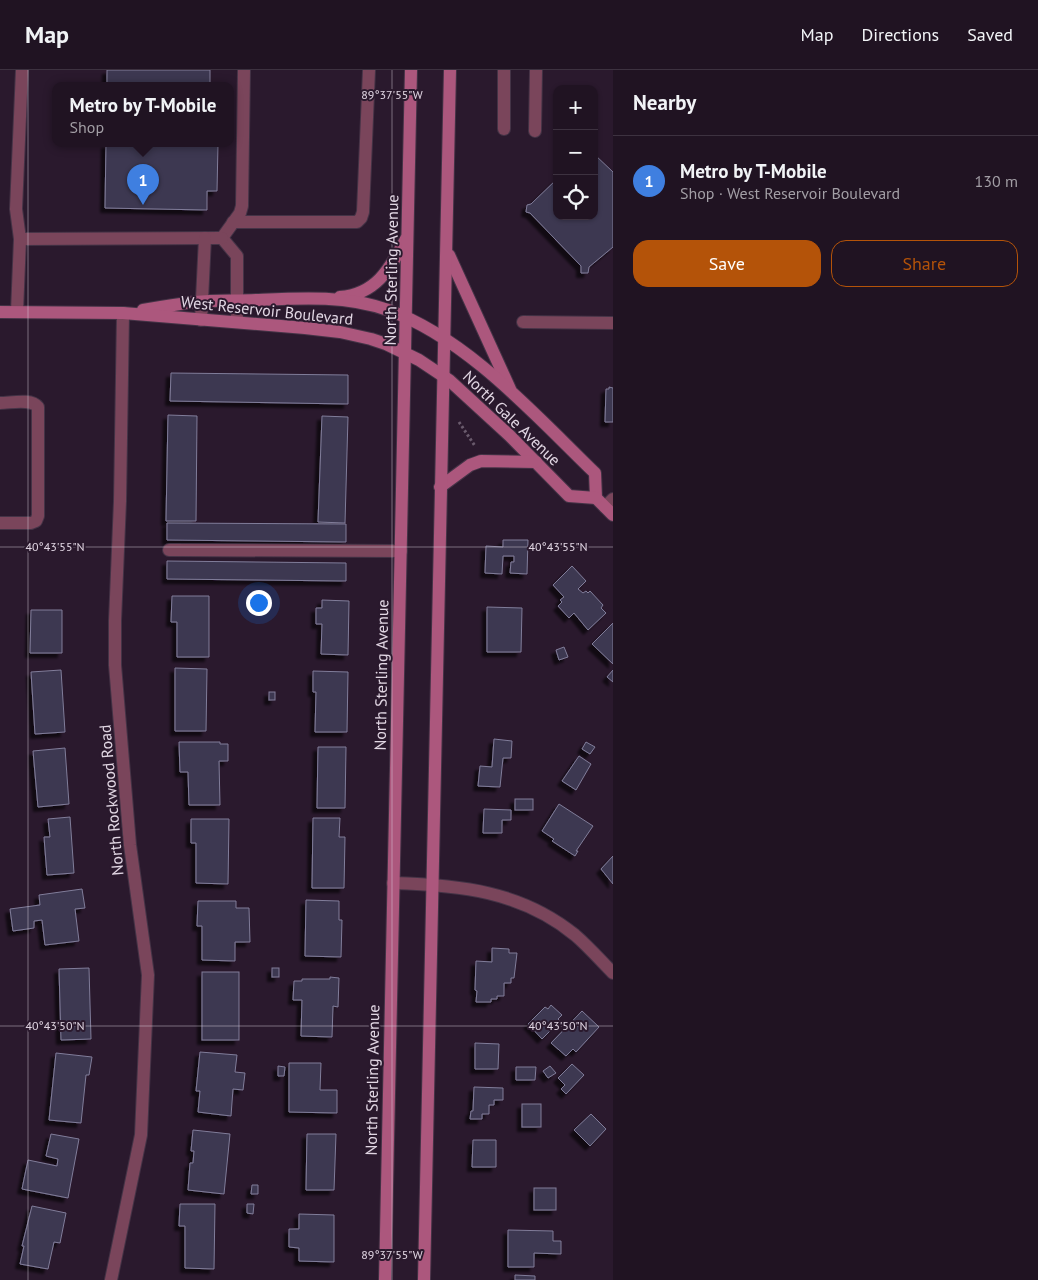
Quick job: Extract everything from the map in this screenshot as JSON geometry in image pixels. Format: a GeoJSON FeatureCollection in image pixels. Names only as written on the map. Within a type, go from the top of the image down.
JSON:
{"type":"FeatureCollection","features":[{"type":"Feature","properties":{"kind":"main road","name":"North Sterling Avenue"},"geometry":{"type":"LineString","coordinates":[[385,1280],[411,70]]}},
{"type":"Feature","properties":{"kind":"main road"},"geometry":{"type":"LineString","coordinates":[[424,1280],[450,70]]}},
{"type":"Feature","properties":{"kind":"main road"},"geometry":{"type":"LineString","coordinates":[[325,298],[351,296],[374,285],[392,266],[407,237]]}},
{"type":"Feature","properties":{"kind":"main road"},"geometry":{"type":"LineString","coordinates":[[447,250],[510,392]]}},
{"type":"Feature","properties":{"kind":"main road","name":"West Reservoir Boulevard"},"geometry":{"type":"LineString","coordinates":[[123,313],[202,302],[325,298],[360,303],[388,310],[444,339]]}},
{"type":"Feature","properties":{"kind":"main road","name":"West Reservoir Boulevard"},"geometry":{"type":"LineString","coordinates":[[0,312],[123,313],[237,322],[353,334],[386,344],[406,353]]}},
{"type":"Feature","properties":{"kind":"main road","name":"North Gale Avenue"},"geometry":{"type":"LineString","coordinates":[[444,339],[470,357],[510,392],[595,473],[607,505]]}},
{"type":"Feature","properties":{"kind":"main road","name":"North Gale Avenue"},"geometry":{"type":"LineString","coordinates":[[406,353],[443,375],[476,404],[569,496],[607,505]]}},
{"type":"Feature","properties":{"kind":"main road"},"geometry":{"type":"LineString","coordinates":[[440,487],[470,465],[481,461],[536,462]]}},
{"type":"Feature","properties":{"kind":"street"},"geometry":{"type":"LineString","coordinates":[[17,312],[20,239],[16,209],[22,70]]}},
{"type":"Feature","properties":{"kind":"street"},"geometry":{"type":"LineString","coordinates":[[222,238],[240,213],[242,206],[244,70]]}},
{"type":"Feature","properties":{"kind":"street"},"geometry":{"type":"LineString","coordinates":[[233,222],[357,222],[361,218],[363,212],[369,70]]}},
{"type":"Feature","properties":{"kind":"street"},"geometry":{"type":"LineString","coordinates":[[504,70],[504,130]]}},
{"type":"Feature","properties":{"kind":"street"},"geometry":{"type":"LineString","coordinates":[[535,131],[536,70]]}},
{"type":"Feature","properties":{"kind":"street"},"geometry":{"type":"LineString","coordinates":[[202,320],[205,238]]}},
{"type":"Feature","properties":{"kind":"street"},"geometry":{"type":"LineString","coordinates":[[20,239],[222,238]]}},
{"type":"Feature","properties":{"kind":"street"},"geometry":{"type":"LineString","coordinates":[[222,238],[237,256],[237,322]]}},
{"type":"Feature","properties":{"kind":"street","name":"North Rockwood Road"},"geometry":{"type":"LineString","coordinates":[[111,1280],[141,1135],[148,975],[130,845],[115,665],[123,313]]}},
{"type":"Feature","properties":{"kind":"street"},"geometry":{"type":"LineString","coordinates":[[523,322],[613,323]]}},
{"type":"Feature","properties":{"kind":"street"},"geometry":{"type":"LineString","coordinates":[[0,403],[29,402],[35,404],[38,408],[38,516],[36,521],[32,523],[0,523]]}},
{"type":"Feature","properties":{"kind":"street"},"geometry":{"type":"LineString","coordinates":[[169,550],[401,551]]}},
{"type":"Feature","properties":{"kind":"street"},"geometry":{"type":"LineString","coordinates":[[393,883],[433,884],[489,892],[534,910],[575,936],[613,974]]}},
{"type":"Feature","properties":{"kind":"path"},"geometry":{"type":"LineString","coordinates":[[456,418],[478,450]]}},
{"type":"Feature","properties":{"kind":"building"},"geometry":{"type":"Polygon","coordinates":[[[107,70],[210,70],[210,82],[107,82],[107,70]]]}},
{"type":"Feature","properties":{"kind":"building"},"geometry":{"type":"Polygon","coordinates":[[[106,147],[218,147],[217,191],[207,191],[207,210],[105,208],[106,147]]]}},
{"type":"Feature","properties":{"kind":"building"},"geometry":{"type":"Polygon","coordinates":[[[598,158],[613,172],[613,247],[589,267],[588,273],[581,273],[581,266],[530,213],[526,212],[527,205],[531,204],[553,183],[553,220],[598,220],[598,158]]]}},
{"type":"Feature","properties":{"kind":"building"},"geometry":{"type":"Polygon","coordinates":[[[171,373],[348,375],[348,404],[170,401],[171,373]]]}},
{"type":"Feature","properties":{"kind":"building"},"geometry":{"type":"Polygon","coordinates":[[[609,387],[613,388],[613,422],[605,422],[606,389],[609,389],[609,387]]]}},
{"type":"Feature","properties":{"kind":"building"},"geometry":{"type":"Polygon","coordinates":[[[168,415],[197,416],[196,521],[166,521],[168,415]]]}},
{"type":"Feature","properties":{"kind":"building"},"geometry":{"type":"Polygon","coordinates":[[[322,416],[348,417],[345,523],[318,522],[322,416]]]}},
{"type":"Feature","properties":{"kind":"building"},"geometry":{"type":"Polygon","coordinates":[[[167,523],[346,524],[346,542],[167,540],[167,523]]]}},
{"type":"Feature","properties":{"kind":"building"},"geometry":{"type":"Polygon","coordinates":[[[503,540],[528,540],[527,574],[510,573],[511,562],[514,562],[514,556],[503,556],[502,574],[485,573],[486,546],[503,547],[503,540]]]}},
{"type":"Feature","properties":{"kind":"building"},"geometry":{"type":"Polygon","coordinates":[[[167,561],[346,563],[346,581],[167,579],[167,561]]]}},
{"type":"Feature","properties":{"kind":"building"},"geometry":{"type":"Polygon","coordinates":[[[572,566],[586,581],[578,589],[583,593],[590,591],[603,605],[601,608],[606,613],[588,630],[574,613],[569,618],[558,606],[562,602],[560,600],[564,597],[553,585],[572,566]]]}},
{"type":"Feature","properties":{"kind":"building"},"geometry":{"type":"Polygon","coordinates":[[[172,596],[209,596],[209,657],[177,657],[177,622],[171,622],[172,596]]]}},
{"type":"Feature","properties":{"kind":"building"},"geometry":{"type":"Polygon","coordinates":[[[322,600],[349,601],[348,655],[321,654],[322,624],[316,624],[316,608],[322,608],[322,600]]]}},
{"type":"Feature","properties":{"kind":"building"},"geometry":{"type":"Polygon","coordinates":[[[487,607],[522,608],[521,652],[487,652],[487,607]]]}},
{"type":"Feature","properties":{"kind":"building"},"geometry":{"type":"Polygon","coordinates":[[[31,610],[62,610],[62,653],[30,653],[31,610]]]}},
{"type":"Feature","properties":{"kind":"building"},"geometry":{"type":"Polygon","coordinates":[[[613,623],[613,664],[592,644],[613,623]]]}},
{"type":"Feature","properties":{"kind":"building"},"geometry":{"type":"Polygon","coordinates":[[[564,647],[568,657],[559,660],[556,650],[564,647]]]}},
{"type":"Feature","properties":{"kind":"building"},"geometry":{"type":"Polygon","coordinates":[[[175,668],[207,669],[206,731],[175,731],[175,668]]]}},
{"type":"Feature","properties":{"kind":"building"},"geometry":{"type":"Polygon","coordinates":[[[61,670],[65,732],[35,734],[31,672],[61,670]]]}},
{"type":"Feature","properties":{"kind":"building"},"geometry":{"type":"Polygon","coordinates":[[[613,670],[613,682],[607,677],[613,670]]]}},
{"type":"Feature","properties":{"kind":"building"},"geometry":{"type":"Polygon","coordinates":[[[313,671],[348,672],[347,732],[315,732],[316,692],[313,692],[313,671]]]}},
{"type":"Feature","properties":{"kind":"building"},"geometry":{"type":"Polygon","coordinates":[[[269,692],[275,692],[275,700],[269,700],[269,692]]]}},
{"type":"Feature","properties":{"kind":"building"},"geometry":{"type":"Polygon","coordinates":[[[494,739],[512,741],[511,758],[503,758],[500,787],[478,786],[480,766],[492,767],[494,739]]]}},
{"type":"Feature","properties":{"kind":"building"},"geometry":{"type":"Polygon","coordinates":[[[179,742],[220,742],[220,744],[228,744],[228,761],[219,761],[220,805],[189,805],[188,772],[180,772],[179,742]]]}},
{"type":"Feature","properties":{"kind":"building"},"geometry":{"type":"Polygon","coordinates":[[[586,742],[595,747],[590,754],[582,749],[586,742]]]}},
{"type":"Feature","properties":{"kind":"building"},"geometry":{"type":"Polygon","coordinates":[[[318,747],[346,747],[345,808],[317,808],[318,747]]]}},
{"type":"Feature","properties":{"kind":"building"},"geometry":{"type":"Polygon","coordinates":[[[65,748],[69,804],[38,807],[33,751],[65,748]]]}},
{"type":"Feature","properties":{"kind":"building"},"geometry":{"type":"Polygon","coordinates":[[[579,756],[591,764],[576,790],[562,781],[579,756]]]}},
{"type":"Feature","properties":{"kind":"building"},"geometry":{"type":"Polygon","coordinates":[[[515,799],[533,799],[533,810],[515,810],[515,799]]]}},
{"type":"Feature","properties":{"kind":"building"},"geometry":{"type":"Polygon","coordinates":[[[559,804],[593,826],[576,851],[578,851],[575,856],[552,841],[554,839],[542,831],[559,804]]]}},
{"type":"Feature","properties":{"kind":"building"},"geometry":{"type":"Polygon","coordinates":[[[484,809],[511,810],[511,820],[502,820],[502,833],[483,833],[484,809]]]}},
{"type":"Feature","properties":{"kind":"building"},"geometry":{"type":"Polygon","coordinates":[[[70,817],[74,873],[47,875],[44,837],[50,837],[48,819],[70,817]]]}},
{"type":"Feature","properties":{"kind":"building"},"geometry":{"type":"Polygon","coordinates":[[[313,818],[340,818],[339,837],[345,837],[344,888],[312,888],[313,818]]]}},
{"type":"Feature","properties":{"kind":"building"},"geometry":{"type":"Polygon","coordinates":[[[191,819],[229,819],[228,884],[196,883],[196,843],[191,843],[191,819]]]}},
{"type":"Feature","properties":{"kind":"building"},"geometry":{"type":"Polygon","coordinates":[[[613,856],[613,884],[601,869],[613,856]]]}},
{"type":"Feature","properties":{"kind":"building"},"geometry":{"type":"Polygon","coordinates":[[[82,889],[85,908],[75,909],[79,941],[45,945],[42,920],[34,921],[34,928],[13,931],[10,909],[40,905],[39,895],[82,889]]]}},
{"type":"Feature","properties":{"kind":"building"},"geometry":{"type":"Polygon","coordinates":[[[306,900],[339,901],[339,920],[342,920],[341,957],[305,956],[306,900]]]}},
{"type":"Feature","properties":{"kind":"building"},"geometry":{"type":"Polygon","coordinates":[[[198,901],[236,901],[236,908],[249,908],[250,942],[235,942],[235,961],[202,960],[202,926],[197,926],[198,901]]]}},
{"type":"Feature","properties":{"kind":"building"},"geometry":{"type":"Polygon","coordinates":[[[492,948],[509,949],[509,953],[517,953],[514,978],[511,978],[511,983],[504,983],[504,996],[497,996],[497,999],[491,999],[491,1002],[476,1002],[476,961],[492,962],[492,948]]]}},
{"type":"Feature","properties":{"kind":"building"},"geometry":{"type":"Polygon","coordinates":[[[89,968],[91,1039],[61,1040],[59,969],[89,968]]]}},
{"type":"Feature","properties":{"kind":"building"},"geometry":{"type":"Polygon","coordinates":[[[272,968],[279,968],[279,977],[272,977],[272,968]]]}},
{"type":"Feature","properties":{"kind":"building"},"geometry":{"type":"Polygon","coordinates":[[[202,972],[239,972],[239,1040],[202,1040],[202,972]]]}},
{"type":"Feature","properties":{"kind":"building"},"geometry":{"type":"Polygon","coordinates":[[[330,977],[339,978],[338,1007],[333,1006],[332,1037],[301,1036],[302,1000],[293,1000],[294,981],[302,981],[302,979],[330,979],[330,977]]]}},
{"type":"Feature","properties":{"kind":"building"},"geometry":{"type":"Polygon","coordinates":[[[551,1005],[562,1015],[558,1019],[560,1021],[542,1039],[528,1024],[545,1007],[548,1009],[551,1005]]]}},
{"type":"Feature","properties":{"kind":"building"},"geometry":{"type":"Polygon","coordinates":[[[582,1011],[599,1027],[576,1052],[573,1049],[566,1056],[551,1043],[582,1011]]]}},
{"type":"Feature","properties":{"kind":"building"},"geometry":{"type":"Polygon","coordinates":[[[475,1043],[499,1044],[498,1069],[475,1069],[475,1043]]]}},
{"type":"Feature","properties":{"kind":"building"},"geometry":{"type":"Polygon","coordinates":[[[200,1052],[237,1055],[235,1072],[245,1073],[243,1090],[233,1089],[231,1116],[198,1112],[200,1091],[196,1091],[200,1052]]]}},
{"type":"Feature","properties":{"kind":"building"},"geometry":{"type":"Polygon","coordinates":[[[56,1053],[92,1057],[89,1075],[86,1075],[81,1123],[49,1120],[56,1053]]]}},
{"type":"Feature","properties":{"kind":"building"},"geometry":{"type":"Polygon","coordinates":[[[289,1063],[321,1063],[320,1090],[337,1090],[337,1113],[289,1112],[289,1063]]]}},
{"type":"Feature","properties":{"kind":"building"},"geometry":{"type":"Polygon","coordinates":[[[572,1064],[584,1075],[566,1094],[561,1089],[565,1085],[558,1078],[572,1064]]]}},
{"type":"Feature","properties":{"kind":"building"},"geometry":{"type":"Polygon","coordinates":[[[278,1066],[285,1067],[284,1076],[278,1076],[278,1066]]]}},
{"type":"Feature","properties":{"kind":"building"},"geometry":{"type":"Polygon","coordinates":[[[550,1066],[556,1073],[548,1078],[543,1071],[550,1066]]]}},
{"type":"Feature","properties":{"kind":"building"},"geometry":{"type":"Polygon","coordinates":[[[516,1067],[536,1067],[535,1080],[516,1080],[516,1067]]]}},
{"type":"Feature","properties":{"kind":"building"},"geometry":{"type":"Polygon","coordinates":[[[474,1087],[503,1088],[503,1100],[494,1100],[494,1105],[489,1105],[489,1114],[482,1114],[482,1119],[470,1119],[471,1111],[473,1111],[474,1087]]]}},
{"type":"Feature","properties":{"kind":"building"},"geometry":{"type":"Polygon","coordinates":[[[522,1104],[541,1104],[541,1127],[522,1127],[522,1104]]]}},
{"type":"Feature","properties":{"kind":"building"},"geometry":{"type":"Polygon","coordinates":[[[591,1114],[606,1129],[590,1146],[574,1130],[591,1114]]]}},
{"type":"Feature","properties":{"kind":"building"},"geometry":{"type":"Polygon","coordinates":[[[193,1130],[230,1134],[224,1194],[188,1190],[190,1163],[193,1163],[194,1151],[191,1151],[193,1130]]]}},
{"type":"Feature","properties":{"kind":"building"},"geometry":{"type":"Polygon","coordinates":[[[51,1134],[79,1139],[68,1198],[22,1189],[28,1160],[57,1166],[58,1159],[46,1156],[51,1134]]]}},
{"type":"Feature","properties":{"kind":"building"},"geometry":{"type":"Polygon","coordinates":[[[307,1134],[336,1134],[334,1190],[306,1190],[307,1134]]]}},
{"type":"Feature","properties":{"kind":"building"},"geometry":{"type":"Polygon","coordinates":[[[473,1140],[496,1140],[496,1167],[472,1167],[473,1140]]]}},
{"type":"Feature","properties":{"kind":"building"},"geometry":{"type":"Polygon","coordinates":[[[252,1185],[258,1185],[258,1194],[251,1194],[252,1185]]]}},
{"type":"Feature","properties":{"kind":"building"},"geometry":{"type":"Polygon","coordinates":[[[534,1188],[556,1188],[556,1210],[534,1210],[534,1188]]]}},
{"type":"Feature","properties":{"kind":"building"},"geometry":{"type":"Polygon","coordinates":[[[180,1204],[215,1204],[214,1269],[185,1268],[185,1226],[179,1226],[180,1204]]]}},
{"type":"Feature","properties":{"kind":"building"},"geometry":{"type":"Polygon","coordinates":[[[247,1204],[254,1204],[253,1214],[247,1213],[247,1204]]]}},
{"type":"Feature","properties":{"kind":"building"},"geometry":{"type":"Polygon","coordinates":[[[32,1206],[66,1213],[60,1243],[54,1242],[48,1269],[20,1264],[24,1246],[22,1246],[32,1206]]]}},
{"type":"Feature","properties":{"kind":"building"},"geometry":{"type":"Polygon","coordinates":[[[299,1214],[334,1215],[334,1262],[299,1261],[299,1248],[289,1247],[289,1229],[299,1229],[299,1214]]]}},
{"type":"Feature","properties":{"kind":"building"},"geometry":{"type":"Polygon","coordinates":[[[508,1230],[553,1231],[553,1241],[561,1241],[561,1254],[534,1253],[534,1267],[508,1267],[508,1230]]]}},
{"type":"Feature","properties":{"kind":"building"},"geometry":{"type":"Polygon","coordinates":[[[515,1275],[535,1276],[535,1280],[515,1280],[515,1275]]]}},
{"type":"Feature","properties":{"kind":"place","name":"Metro by T-Mobile"},"geometry":{"type":"Point","coordinates":[143,205]}}]}
